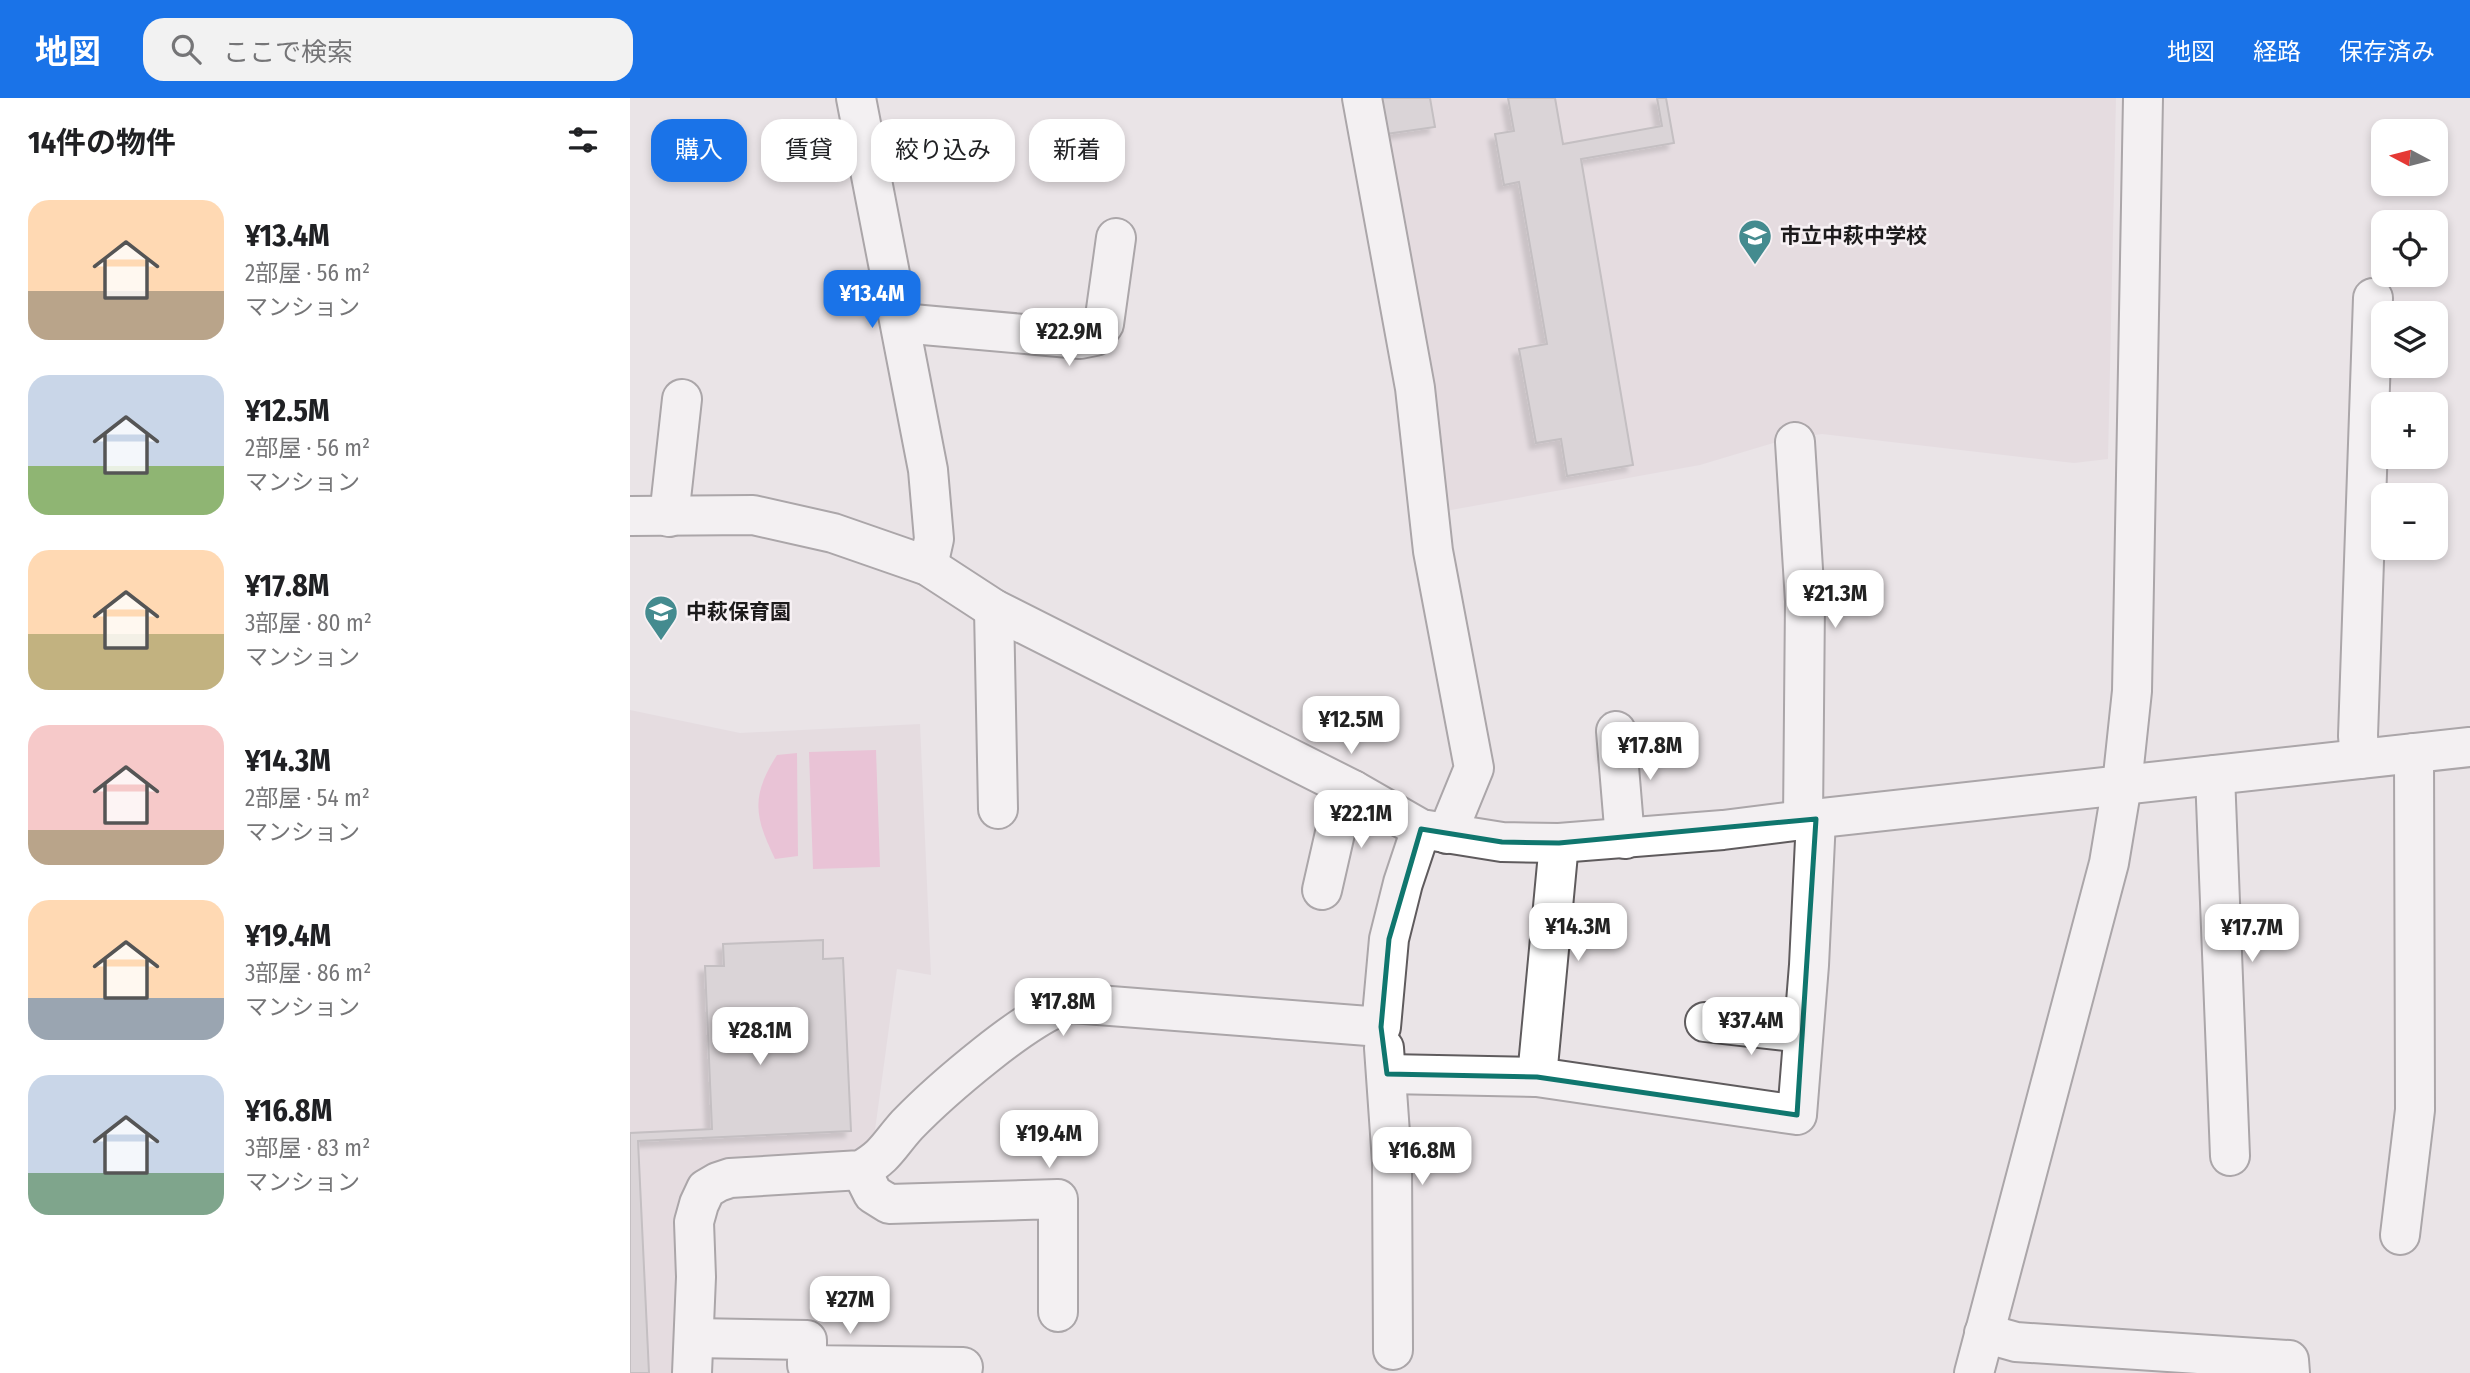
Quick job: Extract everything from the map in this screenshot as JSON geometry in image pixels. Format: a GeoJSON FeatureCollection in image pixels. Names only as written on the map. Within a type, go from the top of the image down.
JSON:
{"type":"FeatureCollection","features":[{"type":"Feature","properties":{"kind":"street"},"geometry":{"type":"LineString","coordinates":[[856,98],[928,470],[933,539],[928,566]]}},
{"type":"Feature","properties":{"kind":"street"},"geometry":{"type":"LineString","coordinates":[[1362,98],[1415,388],[1433,551],[1474,768],[1403,883],[1389,939],[1381,1027],[1387,1074],[1392,1162],[1393,1350]]}},
{"type":"Feature","properties":{"kind":"street"},"geometry":{"type":"LineString","coordinates":[[1973,1373],[2109,863],[2122,785],[2132,691],[2143,98]]}},
{"type":"Feature","properties":{"kind":"street"},"geometry":{"type":"LineString","coordinates":[[901,323],[1080,339],[1095,336],[1104,324],[1116,238]]}},
{"type":"Feature","properties":{"kind":"street"},"geometry":{"type":"LineString","coordinates":[[2360,759],[2358,723],[2373,298]]}},
{"type":"Feature","properties":{"kind":"street"},"geometry":{"type":"LineString","coordinates":[[670,517],[682,399]]}},
{"type":"Feature","properties":{"kind":"street"},"geometry":{"type":"LineString","coordinates":[[1387,1074],[1537,1077],[1797,1115],[1809,965],[1810,819],[1805,601],[1795,442]]}},
{"type":"Feature","properties":{"kind":"street"},"geometry":{"type":"LineString","coordinates":[[630,516],[753,515],[833,533],[928,566],[993,609],[1434,832],[1502,842],[1559,843],[1723,831],[1810,819],[2470,747]]}},
{"type":"Feature","properties":{"kind":"street"},"geometry":{"type":"LineString","coordinates":[[993,609],[998,809]]}},
{"type":"Feature","properties":{"kind":"street"},"geometry":{"type":"LineString","coordinates":[[1616,731],[1625,839]]}},
{"type":"Feature","properties":{"kind":"street"},"geometry":{"type":"LineString","coordinates":[[2400,1235],[2415,1110],[2414,753]]}},
{"type":"Feature","properties":{"kind":"street"},"geometry":{"type":"LineString","coordinates":[[2216,775],[2230,1156]]}},
{"type":"Feature","properties":{"kind":"street"},"geometry":{"type":"LineString","coordinates":[[1322,890],[1340,811],[1353,790]]}},
{"type":"Feature","properties":{"kind":"street"},"geometry":{"type":"LineString","coordinates":[[1537,1077],[1559,843]]}},
{"type":"Feature","properties":{"kind":"street"},"geometry":{"type":"LineString","coordinates":[[962,1373],[963,1367],[807,1365],[807,1340],[693,1355],[694,1222],[706,1189],[730,1178],[861,1170],[879,1160],[908,1125],[1003,1041],[1060,1004],[1110,1005],[1381,1027]]}},
{"type":"Feature","properties":{"kind":"street"},"geometry":{"type":"LineString","coordinates":[[1705,1021],[1803,1033]]}},
{"type":"Feature","properties":{"kind":"street"},"geometry":{"type":"LineString","coordinates":[[861,1170],[873,1194],[889,1204],[1058,1199],[1058,1312]]}},
{"type":"Feature","properties":{"kind":"street"},"geometry":{"type":"LineString","coordinates":[[1984,1333],[2016,1342],[2289,1360],[2290,1373]]}},
{"type":"Feature","properties":{"kind":"highlighted area"},"geometry":{"type":"Polygon","coordinates":[[[1816,819],[1797,1115],[1537,1077],[1387,1074],[1381,1027],[1389,939],[1421,829],[1502,842],[1559,843],[1816,819]]]}},
{"type":"Feature","properties":{"kind":"shaded area","name":"市立中萩中学校"},"geometry":{"type":"Polygon","coordinates":[[[1368,98],[2116,98],[2108,459],[2074,463],[1822,434],[1787,439],[1700,465],[1440,512],[1368,98]]]}},
{"type":"Feature","properties":{"kind":"shaded area"},"geometry":{"type":"Polygon","coordinates":[[[630,710],[740,733],[920,724],[931,975],[897,969],[872,1152],[711,1171],[680,1373],[630,1373],[630,710]]]}},
{"type":"Feature","properties":{"kind":"shaded area"},"geometry":{"type":"Polygon","coordinates":[[[876,750],[880,867],[813,869],[809,752],[876,750]]]}},
{"type":"Feature","properties":{"kind":"shaded area"},"geometry":{"type":"Polygon","coordinates":[[[797,753],[798,856],[775,859],[760,818],[759,795],[777,755],[797,753]]]}},
{"type":"Feature","properties":{"kind":"building"},"geometry":{"type":"Polygon","coordinates":[[[1374,98],[1430,98],[1435,127],[1379,135],[1374,98]]]}},
{"type":"Feature","properties":{"kind":"building"},"geometry":{"type":"Polygon","coordinates":[[[1508,98],[1555,98],[1563,144],[1662,126],[1657,98],[1666,98],[1674,143],[1581,159],[1633,465],[1567,476],[1561,439],[1536,443],[1519,349],[1547,344],[1519,182],[1504,185],[1495,134],[1514,131],[1508,98]]]}},
{"type":"Feature","properties":{"kind":"building"},"geometry":{"type":"Polygon","coordinates":[[[823,940],[823,959],[843,958],[851,1131],[638,1141],[649,1373],[630,1373],[630,1133],[712,1129],[705,966],[724,966],[723,944],[823,940]]]}},
{"type":"Feature","properties":{"kind":"place","name":"市立中萩中学校"},"geometry":{"type":"Point","coordinates":[1755,266]}},
{"type":"Feature","properties":{"kind":"place","name":"中萩保育園"},"geometry":{"type":"Point","coordinates":[661,642]}}]}
